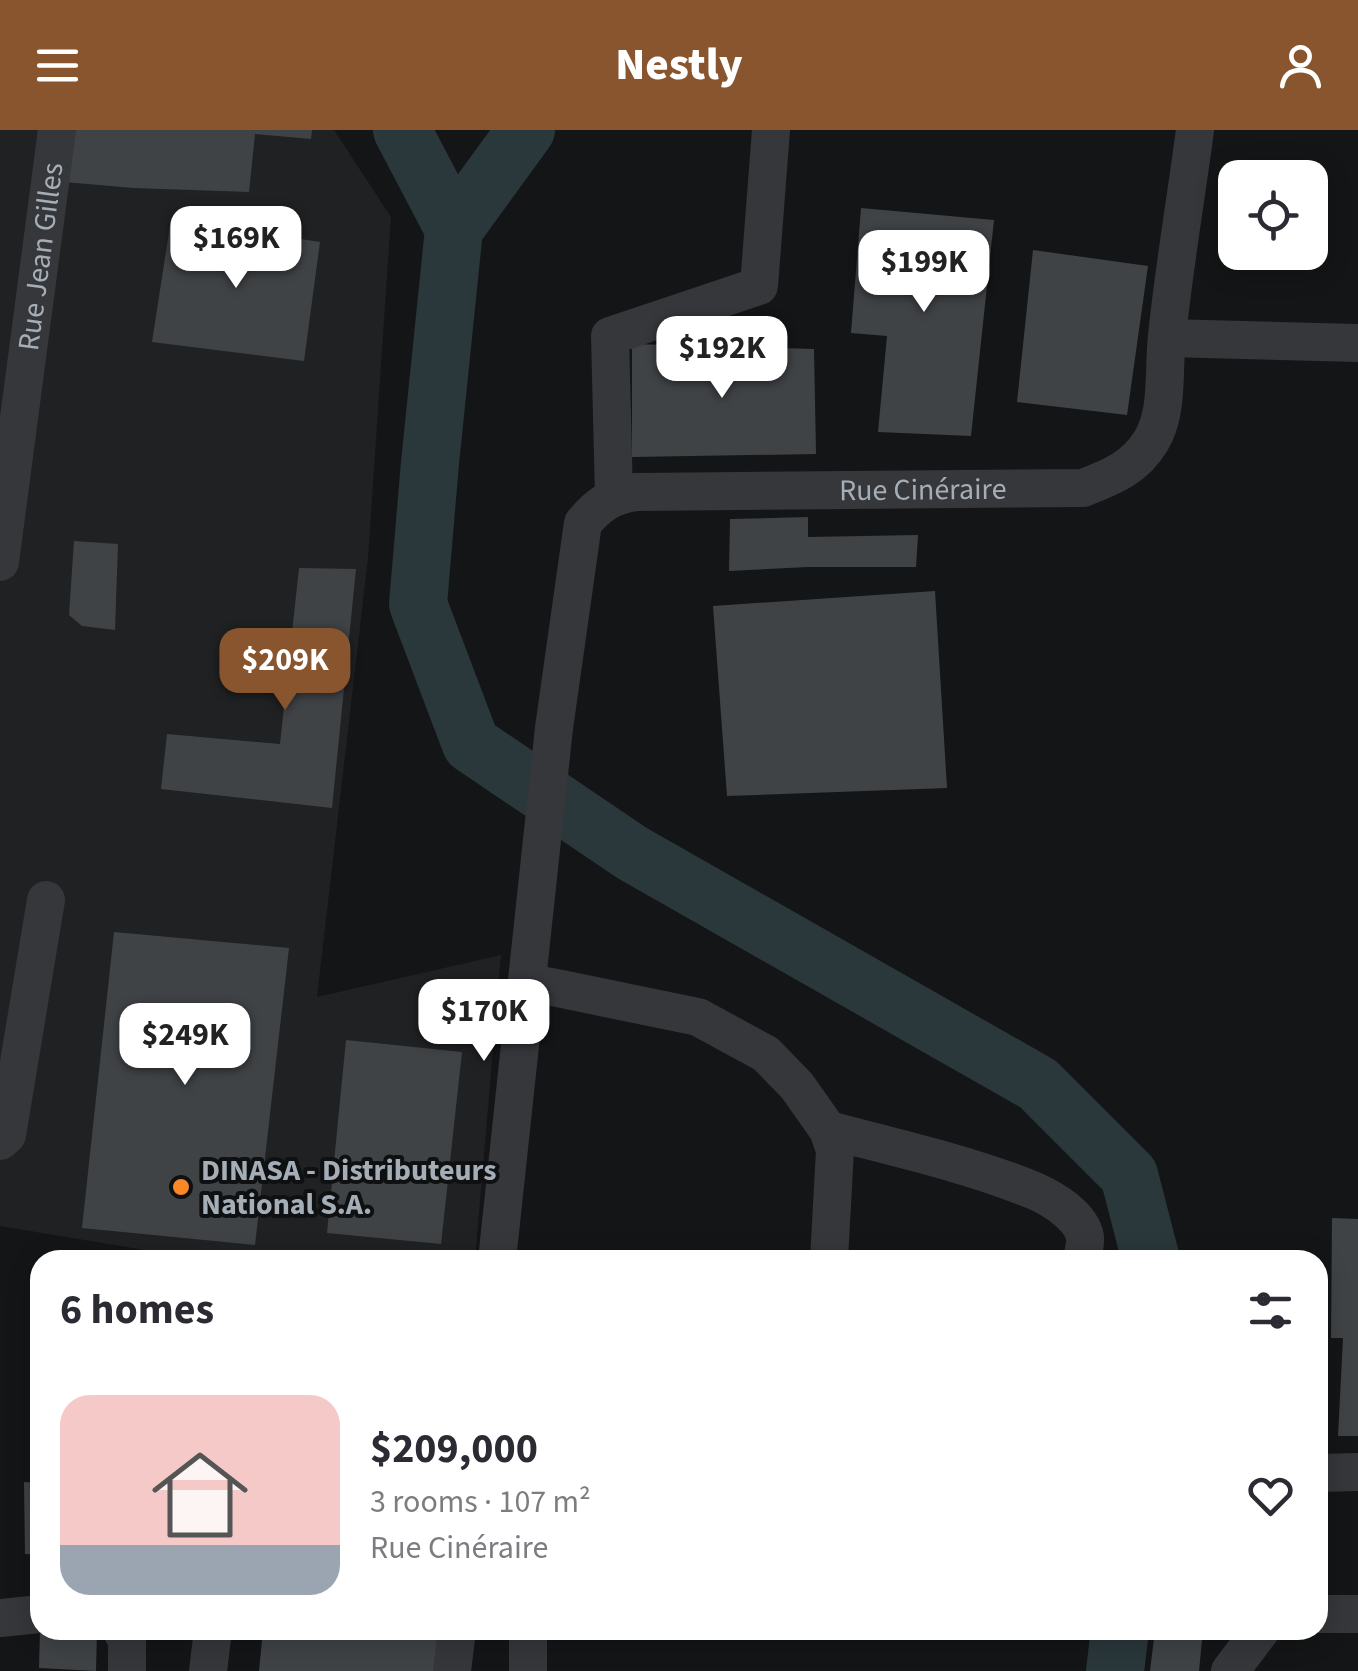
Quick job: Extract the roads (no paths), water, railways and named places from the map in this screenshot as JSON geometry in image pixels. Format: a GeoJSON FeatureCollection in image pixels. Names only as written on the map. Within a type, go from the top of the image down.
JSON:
{"type":"FeatureCollection","features":[{"type":"Feature","properties":{"kind":"street","name":"Rue Jean Gilles"},"geometry":{"type":"LineString","coordinates":[[0,562],[57,130]]}},
{"type":"Feature","properties":{"kind":"street"},"geometry":{"type":"LineString","coordinates":[[498,1250],[554,728],[583,523],[597,506],[614,496],[610,336],[759,286],[772,130]]}},
{"type":"Feature","properties":{"kind":"street","name":"Rue Cinéraire"},"geometry":{"type":"LineString","coordinates":[[614,496],[636,492],[1083,488],[1124,472],[1153,439],[1161,417],[1166,338],[1195,130]]}},
{"type":"Feature","properties":{"kind":"street"},"geometry":{"type":"LineString","coordinates":[[1166,338],[1358,343]]}},
{"type":"Feature","properties":{"kind":"street"},"geometry":{"type":"LineString","coordinates":[[0,1141],[7,1135],[46,900]]}},
{"type":"Feature","properties":{"kind":"street"},"geometry":{"type":"LineString","coordinates":[[527,983],[698,1018],[766,1054],[797,1086],[828,1130],[835,1150],[830,1250]]}},
{"type":"Feature","properties":{"kind":"street"},"geometry":{"type":"LineString","coordinates":[[828,1130],[947,1162],[1036,1192],[1062,1207],[1079,1225],[1085,1237],[1083,1250]]}},
{"type":"Feature","properties":{"kind":"street"},"geometry":{"type":"LineString","coordinates":[[1328,1473],[1358,1472]]}},
{"type":"Feature","properties":{"kind":"street"},"geometry":{"type":"LineString","coordinates":[[1328,1614],[1358,1614]]}},
{"type":"Feature","properties":{"kind":"street"},"geometry":{"type":"LineString","coordinates":[[0,1618],[30,1615]]}},
{"type":"Feature","properties":{"kind":"street"},"geometry":{"type":"LineString","coordinates":[[127,1640],[127,1671]]}},
{"type":"Feature","properties":{"kind":"street"},"geometry":{"type":"LineString","coordinates":[[208,1671],[211,1640]]}},
{"type":"Feature","properties":{"kind":"street"},"geometry":{"type":"LineString","coordinates":[[452,1671],[455,1640]]}},
{"type":"Feature","properties":{"kind":"street"},"geometry":{"type":"LineString","coordinates":[[528,1640],[528,1671]]}},
{"type":"Feature","properties":{"kind":"street"},"geometry":{"type":"LineString","coordinates":[[1230,1671],[1253,1640]]}},
{"type":"Feature","properties":{"kind":"waterway"},"geometry":{"type":"LineString","coordinates":[[402,130],[454,229],[418,604],[471,744],[632,853],[1038,1084],[1129,1175],[1148,1250]]}},
{"type":"Feature","properties":{"kind":"waterway"},"geometry":{"type":"LineString","coordinates":[[454,229],[526,130]]}},
{"type":"Feature","properties":{"kind":"waterway"},"geometry":{"type":"LineString","coordinates":[[1115,1671],[1119,1640]]}},
{"type":"Feature","properties":{"kind":"place","name":"DINASA - Distributeurs National S.A."},"geometry":{"type":"Point","coordinates":[181,1187]}}]}
